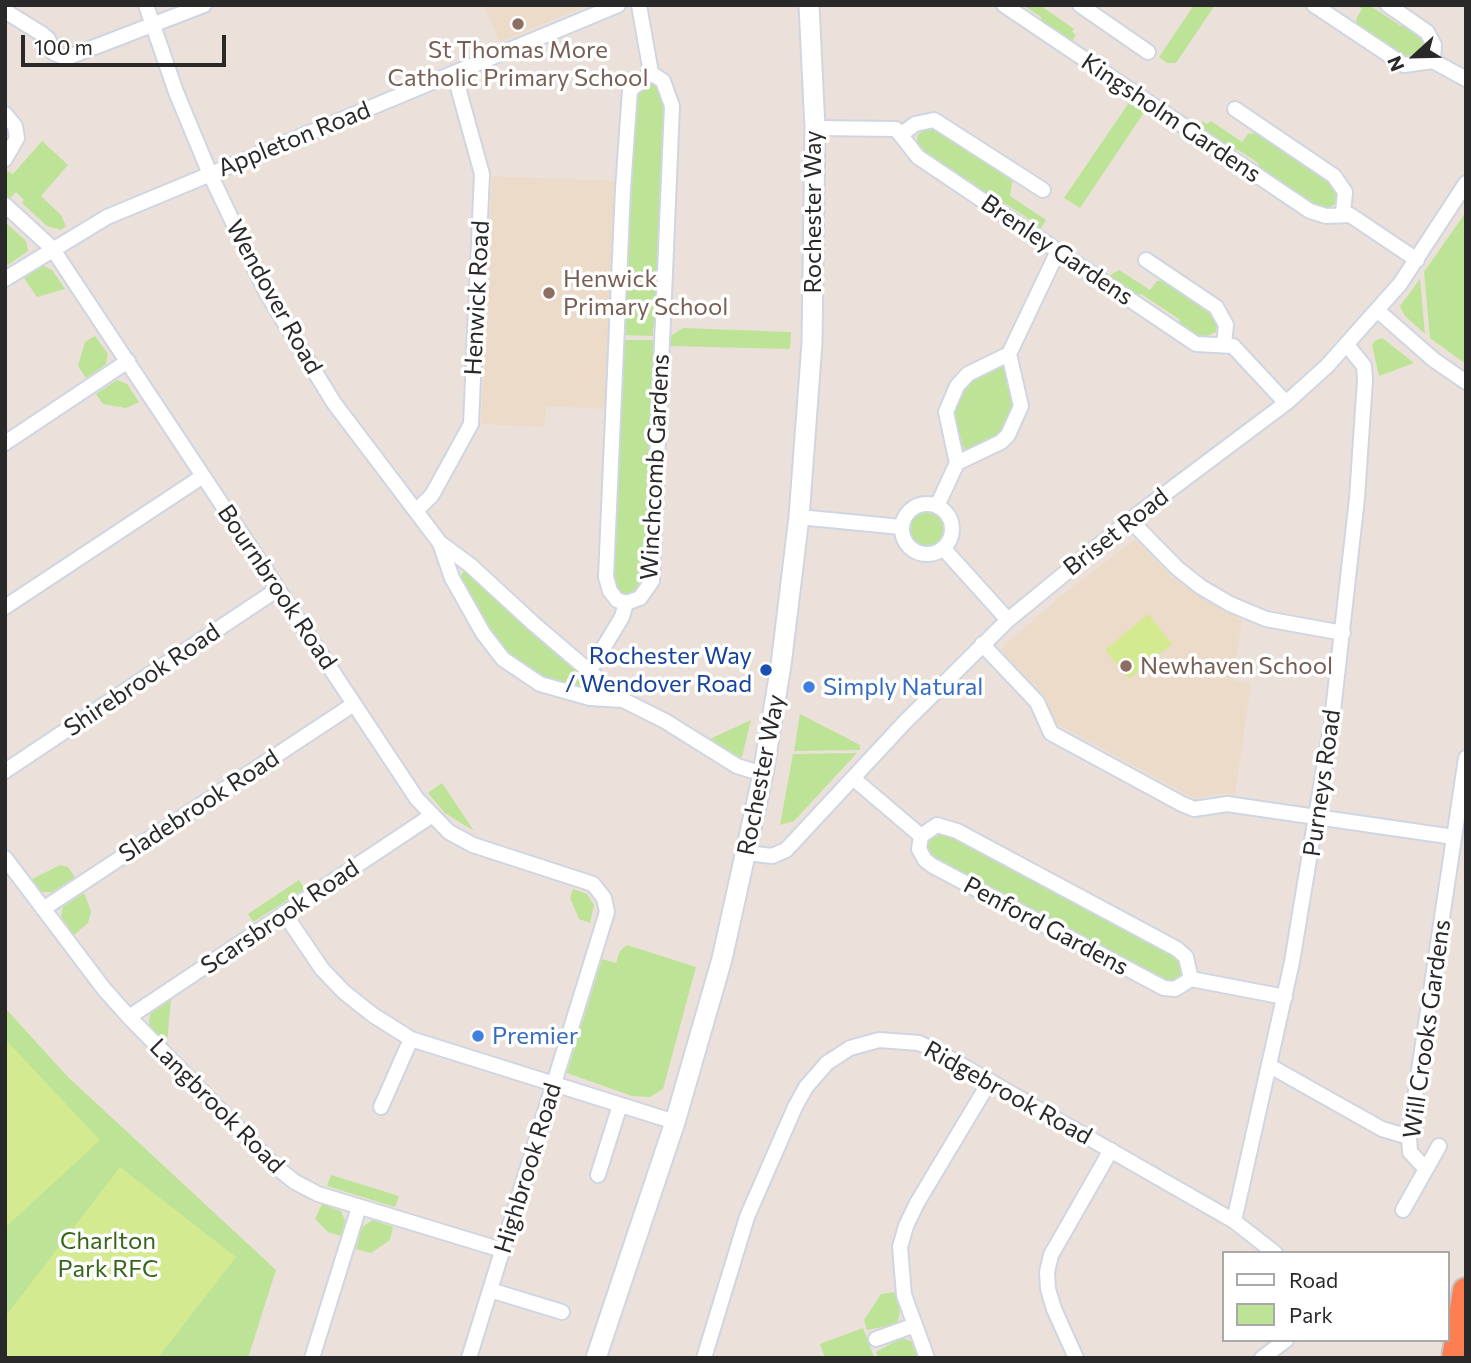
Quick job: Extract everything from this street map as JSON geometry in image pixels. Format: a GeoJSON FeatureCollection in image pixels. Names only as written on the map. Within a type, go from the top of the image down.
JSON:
{"type":"FeatureCollection","features":[{"type":"Feature","properties":{"kind":"highway"},"geometry":{"type":"LineString","coordinates":[[1455,1358],[1466,1291]]}},
{"type":"Feature","properties":{"kind":"street","name":"Wendover Road"},"geometry":{"type":"LineString","coordinates":[[146,5],[176,92],[210,174],[242,244],[298,347],[334,403],[440,543],[470,565],[623,700],[665,721],[737,766],[763,774]]}},
{"type":"Feature","properties":{"kind":"street"},"geometry":{"type":"LineString","coordinates":[[5,12],[42,34],[48,39],[54,53],[66,58],[204,5]]}},
{"type":"Feature","properties":{"kind":"street","name":"Winchcomb Gardens"},"geometry":{"type":"LineString","coordinates":[[639,5],[651,73],[663,81],[672,106],[652,581],[640,598],[626,603],[617,600],[610,591],[606,577],[624,176],[630,90],[651,73]]}},
{"type":"Feature","properties":{"kind":"street","name":"Rochester Way"},"geometry":{"type":"LineString","coordinates":[[596,1358],[675,1122],[722,959],[763,774],[781,665],[799,517],[812,343],[815,128],[809,5]]}},
{"type":"Feature","properties":{"kind":"street","name":"Kingsholm Gardens"},"geometry":{"type":"LineString","coordinates":[[1004,5],[1310,211],[1326,216],[1343,213],[1357,219],[1417,260]]}},
{"type":"Feature","properties":{"kind":"street","name":"Kingsholm Gardens"},"geometry":{"type":"LineString","coordinates":[[1080,5],[1148,52]]}},
{"type":"Feature","properties":{"kind":"street"},"geometry":{"type":"LineString","coordinates":[[1314,5],[1404,65],[1433,61],[1466,79]]}},
{"type":"Feature","properties":{"kind":"street"},"geometry":{"type":"LineString","coordinates":[[1388,5],[1427,32],[1434,45],[1433,61]]}},
{"type":"Feature","properties":{"kind":"street","name":"Appleton Road"},"geometry":{"type":"LineString","coordinates":[[5,279],[107,217],[612,6]]}},
{"type":"Feature","properties":{"kind":"street","name":"Henwick Road"},"geometry":{"type":"LineString","coordinates":[[416,511],[432,495],[471,424],[482,174],[454,73]]}},
{"type":"Feature","properties":{"kind":"street","name":"Kingsholm Gardens"},"geometry":{"type":"LineString","coordinates":[[1235,109],[1334,176],[1345,192],[1343,213]]}},
{"type":"Feature","properties":{"kind":"street"},"geometry":{"type":"LineString","coordinates":[[5,114],[15,126],[17,138],[5,159]]}},
{"type":"Feature","properties":{"kind":"street","name":"Brenley Gardens"},"geometry":{"type":"LineString","coordinates":[[1042,190],[934,120],[925,120],[902,134],[918,157],[1196,344],[1224,344],[1226,325],[1216,307],[1146,260]]}},
{"type":"Feature","properties":{"kind":"street"},"geometry":{"type":"LineString","coordinates":[[815,128],[889,127],[902,134]]}},
{"type":"Feature","properties":{"kind":"street","name":"Briset Road"},"geometry":{"type":"LineString","coordinates":[[747,853],[772,856],[786,850],[1008,620],[1130,520],[1286,403],[1347,345],[1377,310],[1417,260],[1466,183]]}},
{"type":"Feature","properties":{"kind":"street","name":"Bournbrook Road"},"geometry":{"type":"LineString","coordinates":[[5,205],[52,248],[415,798],[449,832],[473,845],[593,884],[604,898]]}},
{"type":"Feature","properties":{"kind":"street"},"geometry":{"type":"LineString","coordinates":[[937,506],[957,463],[947,417],[948,406],[961,379],[1009,354],[1058,251]]}},
{"type":"Feature","properties":{"kind":"street"},"geometry":{"type":"LineString","coordinates":[[1377,310],[1434,360],[1466,382]]}},
{"type":"Feature","properties":{"kind":"street"},"geometry":{"type":"LineString","coordinates":[[1224,344],[1238,350],[1286,403]]}},
{"type":"Feature","properties":{"kind":"street","name":"Purneys Road"},"geometry":{"type":"LineString","coordinates":[[1234,1221],[1285,997],[1318,817],[1343,633],[1365,380],[1361,359],[1347,345]]}},
{"type":"Feature","properties":{"kind":"street"},"geometry":{"type":"LineString","coordinates":[[957,463],[1005,439],[1014,423],[1021,406],[1009,354]]}},
{"type":"Feature","properties":{"kind":"street"},"geometry":{"type":"LineString","coordinates":[[5,443],[128,361]]}},
{"type":"Feature","properties":{"kind":"street"},"geometry":{"type":"LineString","coordinates":[[5,607],[203,475]]}},
{"type":"Feature","properties":{"kind":"street"},"geometry":{"type":"LineString","coordinates":[[921,504],[937,506],[944,511],[952,526],[951,534],[943,548],[936,552],[919,553],[906,543],[901,527],[903,519],[914,507],[921,504]]}},
{"type":"Feature","properties":{"kind":"street"},"geometry":{"type":"LineString","coordinates":[[799,517],[901,527]]}},
{"type":"Feature","properties":{"kind":"street"},"geometry":{"type":"LineString","coordinates":[[1130,520],[1177,568],[1201,587],[1230,604],[1266,619],[1343,633]]}},
{"type":"Feature","properties":{"kind":"street","name":"Wendover Road"},"geometry":{"type":"LineString","coordinates":[[440,543],[452,578],[483,633],[503,659],[540,684],[565,693],[623,700]]}},
{"type":"Feature","properties":{"kind":"street"},"geometry":{"type":"LineString","coordinates":[[943,548],[1008,620]]}},
{"type":"Feature","properties":{"kind":"street","name":"Shirebrook Road"},"geometry":{"type":"LineString","coordinates":[[5,771],[278,589]]}},
{"type":"Feature","properties":{"kind":"street","name":"Winchcomb Gardens"},"geometry":{"type":"LineString","coordinates":[[590,670],[622,617],[626,603]]}},
{"type":"Feature","properties":{"kind":"street"},"geometry":{"type":"LineString","coordinates":[[982,644],[1037,702],[1051,733],[1194,809],[1227,804],[1454,837]]}},
{"type":"Feature","properties":{"kind":"street","name":"Sladebrook Road"},"geometry":{"type":"LineString","coordinates":[[43,909],[354,704]]}},
{"type":"Feature","properties":{"kind":"street","name":"Will Crooks Gardens"},"geometry":{"type":"LineString","coordinates":[[1426,1169],[1410,1152],[1409,1138],[1466,758]]}},
{"type":"Feature","properties":{"kind":"street","name":"Penford Gardens"},"geometry":{"type":"LineString","coordinates":[[854,779],[921,836]]}},
{"type":"Feature","properties":{"kind":"street","name":"Scarsbrook Road"},"geometry":{"type":"LineString","coordinates":[[129,1017],[431,816]]}},
{"type":"Feature","properties":{"kind":"street","name":"Penford Gardens"},"geometry":{"type":"LineString","coordinates":[[1191,979],[1186,957],[1177,949],[1034,872],[947,826],[937,825],[921,836],[919,849],[925,860],[1164,988],[1175,989],[1191,979],[1285,997]]}},
{"type":"Feature","properties":{"kind":"street","name":"Langbrook Road"},"geometry":{"type":"LineString","coordinates":[[5,858],[129,1017],[275,1166],[318,1194],[502,1250]]}},
{"type":"Feature","properties":{"kind":"street","name":"Highbrook Road"},"geometry":{"type":"LineString","coordinates":[[469,1358],[607,912],[604,898]]}},
{"type":"Feature","properties":{"kind":"street"},"geometry":{"type":"LineString","coordinates":[[284,914],[322,969],[344,992],[373,1015],[411,1038],[675,1122]]}},
{"type":"Feature","properties":{"kind":"street"},"geometry":{"type":"LineString","coordinates":[[381,1107],[411,1038]]}},
{"type":"Feature","properties":{"kind":"street","name":"Ridgebrook Road"},"geometry":{"type":"LineString","coordinates":[[704,1358],[759,1184],[795,1107],[806,1087],[827,1063],[865,1043],[905,1040],[933,1048],[1234,1221],[1272,1251]]}},
{"type":"Feature","properties":{"kind":"street"},"geometry":{"type":"LineString","coordinates":[[1270,1066],[1382,1129],[1409,1138]]}},
{"type":"Feature","properties":{"kind":"street"},"geometry":{"type":"LineString","coordinates":[[927,1358],[904,1295],[900,1247],[906,1226],[990,1081]]}},
{"type":"Feature","properties":{"kind":"street"},"geometry":{"type":"LineString","coordinates":[[598,1175],[620,1105]]}},
{"type":"Feature","properties":{"kind":"street","name":"Will Crooks Gardens"},"geometry":{"type":"LineString","coordinates":[[1403,1210],[1439,1146]]}},
{"type":"Feature","properties":{"kind":"street"},"geometry":{"type":"LineString","coordinates":[[1076,1358],[1054,1309],[1047,1272],[1051,1255],[1111,1150]]}},
{"type":"Feature","properties":{"kind":"street"},"geometry":{"type":"LineString","coordinates":[[312,1358],[359,1207]]}},
{"type":"Feature","properties":{"kind":"street"},"geometry":{"type":"LineString","coordinates":[[490,1290],[562,1312]]}},
{"type":"Feature","properties":{"kind":"street"},"geometry":{"type":"LineString","coordinates":[[876,1339],[915,1325]]}},
{"type":"Feature","properties":{"kind":"street"},"geometry":{"type":"LineString","coordinates":[[1262,1358],[1283,1342]]}},
{"type":"Feature","properties":{"kind":"shaded area","name":"St Thomas More Catholic Primary School"},"geometry":{"type":"Polygon","coordinates":[[[484,5],[589,5],[500,42],[484,5]]]}},
{"type":"Feature","properties":{"kind":"shaded area","name":"Henwick Primary School"},"geometry":{"type":"Polygon","coordinates":[[[492,176],[616,181],[606,409],[546,406],[545,427],[481,424],[492,176]]]}},
{"type":"Feature","properties":{"kind":"shaded area","name":"Newhaven School"},"geometry":{"type":"Polygon","coordinates":[[[1135,539],[1172,577],[1242,620],[1233,680],[1251,684],[1235,795],[1223,793],[1195,799],[1057,724],[1050,716],[1041,692],[1002,651],[1003,646],[1061,596],[1135,539]]]}},
{"type":"Feature","properties":{"kind":"green space"},"geometry":{"type":"Polygon","coordinates":[[[1023,5],[1046,5],[1044,8],[1074,29],[1072,32],[1076,35],[1071,42],[1042,24],[1041,17],[1023,5]]]}},
{"type":"Feature","properties":{"kind":"green space"},"geometry":{"type":"Polygon","coordinates":[[[1194,5],[1215,5],[1176,63],[1167,63],[1159,57],[1194,5]]]}},
{"type":"Feature","properties":{"kind":"green space"},"geometry":{"type":"Polygon","coordinates":[[[1356,5],[1369,5],[1401,26],[1408,25],[1420,33],[1425,42],[1421,55],[1408,60],[1357,27],[1356,19],[1362,9],[1356,5]]]}},
{"type":"Feature","properties":{"kind":"green space"},"geometry":{"type":"Polygon","coordinates":[[[650,82],[657,84],[665,96],[658,327],[653,328],[653,336],[621,335],[635,93],[650,82]]]}},
{"type":"Feature","properties":{"kind":"green space"},"geometry":{"type":"Polygon","coordinates":[[[1130,101],[1145,111],[1080,208],[1064,198],[1130,101]]]}},
{"type":"Feature","properties":{"kind":"green space"},"geometry":{"type":"Polygon","coordinates":[[[1202,121],[1207,124],[1211,121],[1242,142],[1248,134],[1258,133],[1333,183],[1338,194],[1335,204],[1327,209],[1318,209],[1259,169],[1258,163],[1237,149],[1232,151],[1198,128],[1202,121]]]}},
{"type":"Feature","properties":{"kind":"green space"},"geometry":{"type":"Polygon","coordinates":[[[934,126],[1013,178],[1010,196],[1046,220],[1039,231],[1035,223],[1006,204],[999,204],[924,153],[918,146],[917,136],[924,129],[934,126]]]}},
{"type":"Feature","properties":{"kind":"green space"},"geometry":{"type":"Polygon","coordinates":[[[42,141],[68,165],[41,196],[61,215],[66,226],[61,230],[47,226],[22,203],[24,200],[16,192],[9,199],[5,195],[5,170],[13,174],[42,141]]]}},
{"type":"Feature","properties":{"kind":"green space"},"geometry":{"type":"Polygon","coordinates":[[[1466,212],[1466,364],[1430,338],[1424,272],[1466,212]]]}},
{"type":"Feature","properties":{"kind":"green space"},"geometry":{"type":"Polygon","coordinates":[[[5,222],[26,241],[28,251],[5,267],[5,222]]]}},
{"type":"Feature","properties":{"kind":"green space"},"geometry":{"type":"Polygon","coordinates":[[[42,265],[52,270],[65,289],[37,297],[24,278],[42,265]]]}},
{"type":"Feature","properties":{"kind":"green space"},"geometry":{"type":"Polygon","coordinates":[[[1119,270],[1150,290],[1157,281],[1165,280],[1214,313],[1218,319],[1216,332],[1201,339],[1181,327],[1179,319],[1141,294],[1134,296],[1107,277],[1119,270]]]}},
{"type":"Feature","properties":{"kind":"green space"},"geometry":{"type":"Polygon","coordinates":[[[1420,279],[1425,334],[1405,316],[1400,306],[1420,279]]]}},
{"type":"Feature","properties":{"kind":"green space"},"geometry":{"type":"Polygon","coordinates":[[[683,328],[791,332],[790,349],[669,346],[669,337],[683,328]]]}},
{"type":"Feature","properties":{"kind":"green space"},"geometry":{"type":"Polygon","coordinates":[[[95,336],[108,354],[106,364],[86,378],[78,366],[85,342],[95,336]]]}},
{"type":"Feature","properties":{"kind":"green space"},"geometry":{"type":"Polygon","coordinates":[[[1382,338],[1414,363],[1379,376],[1372,345],[1382,338]]]}},
{"type":"Feature","properties":{"kind":"green space"},"geometry":{"type":"Polygon","coordinates":[[[625,340],[658,340],[648,580],[643,590],[626,596],[617,592],[610,576],[621,348],[625,347],[625,340]]]}},
{"type":"Feature","properties":{"kind":"green space"},"geometry":{"type":"Polygon","coordinates":[[[1000,365],[1007,368],[1015,405],[1000,435],[971,450],[964,449],[952,414],[965,382],[1000,365]]]}},
{"type":"Feature","properties":{"kind":"green space"},"geometry":{"type":"Polygon","coordinates":[[[117,380],[127,384],[139,402],[126,408],[103,404],[96,394],[117,380]]]}},
{"type":"Feature","properties":{"kind":"green space"},"geometry":{"type":"Polygon","coordinates":[[[927,510],[940,516],[946,529],[940,542],[927,548],[914,542],[908,529],[914,516],[927,510]]]}},
{"type":"Feature","properties":{"kind":"green space"},"geometry":{"type":"Polygon","coordinates":[[[463,572],[468,572],[593,680],[590,691],[550,683],[521,667],[497,645],[459,580],[463,572]]]}},
{"type":"Feature","properties":{"kind":"green space"},"geometry":{"type":"Polygon","coordinates":[[[1148,614],[1172,644],[1129,679],[1105,650],[1148,614]]]}},
{"type":"Feature","properties":{"kind":"green space"},"geometry":{"type":"Polygon","coordinates":[[[800,714],[860,745],[860,750],[794,751],[800,714]]]}},
{"type":"Feature","properties":{"kind":"green space"},"geometry":{"type":"Polygon","coordinates":[[[751,720],[742,757],[736,757],[710,739],[751,720]]]}},
{"type":"Feature","properties":{"kind":"green space"},"geometry":{"type":"Polygon","coordinates":[[[857,753],[794,821],[780,825],[793,754],[857,753]]]}},
{"type":"Feature","properties":{"kind":"green space"},"geometry":{"type":"Polygon","coordinates":[[[442,783],[474,831],[445,813],[428,793],[442,783]]]}},
{"type":"Feature","properties":{"kind":"green space"},"geometry":{"type":"Polygon","coordinates":[[[936,832],[948,832],[1177,955],[1181,960],[1182,977],[1167,985],[934,861],[926,846],[936,832]]]}},
{"type":"Feature","properties":{"kind":"green space"},"geometry":{"type":"Polygon","coordinates":[[[60,865],[68,867],[75,877],[52,892],[41,892],[32,879],[60,865]]]}},
{"type":"Feature","properties":{"kind":"green space"},"geometry":{"type":"Polygon","coordinates":[[[299,880],[305,889],[253,922],[248,914],[299,880]]]}},
{"type":"Feature","properties":{"kind":"green space"},"geometry":{"type":"Polygon","coordinates":[[[573,889],[587,894],[594,905],[590,923],[579,919],[570,898],[573,889]]]}},
{"type":"Feature","properties":{"kind":"green space"},"geometry":{"type":"Polygon","coordinates":[[[84,893],[91,911],[88,923],[74,935],[61,917],[63,907],[84,893]]]}},
{"type":"Feature","properties":{"kind":"green space"},"geometry":{"type":"Polygon","coordinates":[[[627,945],[696,967],[663,1089],[650,1097],[632,1096],[567,1073],[602,959],[616,963],[620,951],[627,945]]]}},
{"type":"Feature","properties":{"kind":"green space"},"geometry":{"type":"Polygon","coordinates":[[[171,999],[167,1043],[149,1025],[150,1014],[171,999]]]}},
{"type":"Feature","properties":{"kind":"green space","name":"Charlton Park RFC"},"geometry":{"type":"Polygon","coordinates":[[[5,1008],[68,1077],[276,1270],[248,1358],[5,1358],[5,1008]]]}},
{"type":"Feature","properties":{"kind":"green space"},"geometry":{"type":"Polygon","coordinates":[[[5,1039],[100,1140],[5,1228],[5,1039]]]}},
{"type":"Feature","properties":{"kind":"green space"},"geometry":{"type":"Polygon","coordinates":[[[120,1167],[236,1257],[158,1358],[5,1358],[5,1317],[120,1167]]]}},
{"type":"Feature","properties":{"kind":"green space"},"geometry":{"type":"Polygon","coordinates":[[[331,1175],[399,1196],[395,1207],[327,1186],[331,1175]]]}},
{"type":"Feature","properties":{"kind":"green space"},"geometry":{"type":"Polygon","coordinates":[[[322,1204],[341,1211],[345,1221],[341,1236],[328,1232],[315,1219],[322,1204]]]}},
{"type":"Feature","properties":{"kind":"green space"},"geometry":{"type":"Polygon","coordinates":[[[373,1220],[393,1227],[390,1240],[371,1253],[356,1249],[362,1227],[373,1220]]]}},
{"type":"Feature","properties":{"kind":"green space"},"geometry":{"type":"Polygon","coordinates":[[[894,1292],[900,1312],[897,1324],[867,1330],[864,1320],[881,1294],[894,1292]]]}},
{"type":"Feature","properties":{"kind":"green space"},"geometry":{"type":"Polygon","coordinates":[[[863,1328],[874,1357],[825,1358],[820,1344],[863,1328]]]}},
{"type":"Feature","properties":{"kind":"green space"},"geometry":{"type":"Polygon","coordinates":[[[901,1338],[911,1341],[918,1358],[878,1358],[876,1352],[901,1338]]]}},
{"type":"Feature","properties":{"kind":"place","name":"St Thomas More Catholic Primary School"},"geometry":{"type":"Point","coordinates":[518,24]}},
{"type":"Feature","properties":{"kind":"place","name":"Henwick Primary School"},"geometry":{"type":"Point","coordinates":[549,293]}},
{"type":"Feature","properties":{"kind":"place","name":"Newhaven School"},"geometry":{"type":"Point","coordinates":[1126,666]}},
{"type":"Feature","properties":{"kind":"place","name":"Rochester Way / Wendover Road"},"geometry":{"type":"Point","coordinates":[766,670]}},
{"type":"Feature","properties":{"kind":"place","name":"Simply Natural"},"geometry":{"type":"Point","coordinates":[809,687]}},
{"type":"Feature","properties":{"kind":"place","name":"Premier"},"geometry":{"type":"Point","coordinates":[478,1036]}}]}
